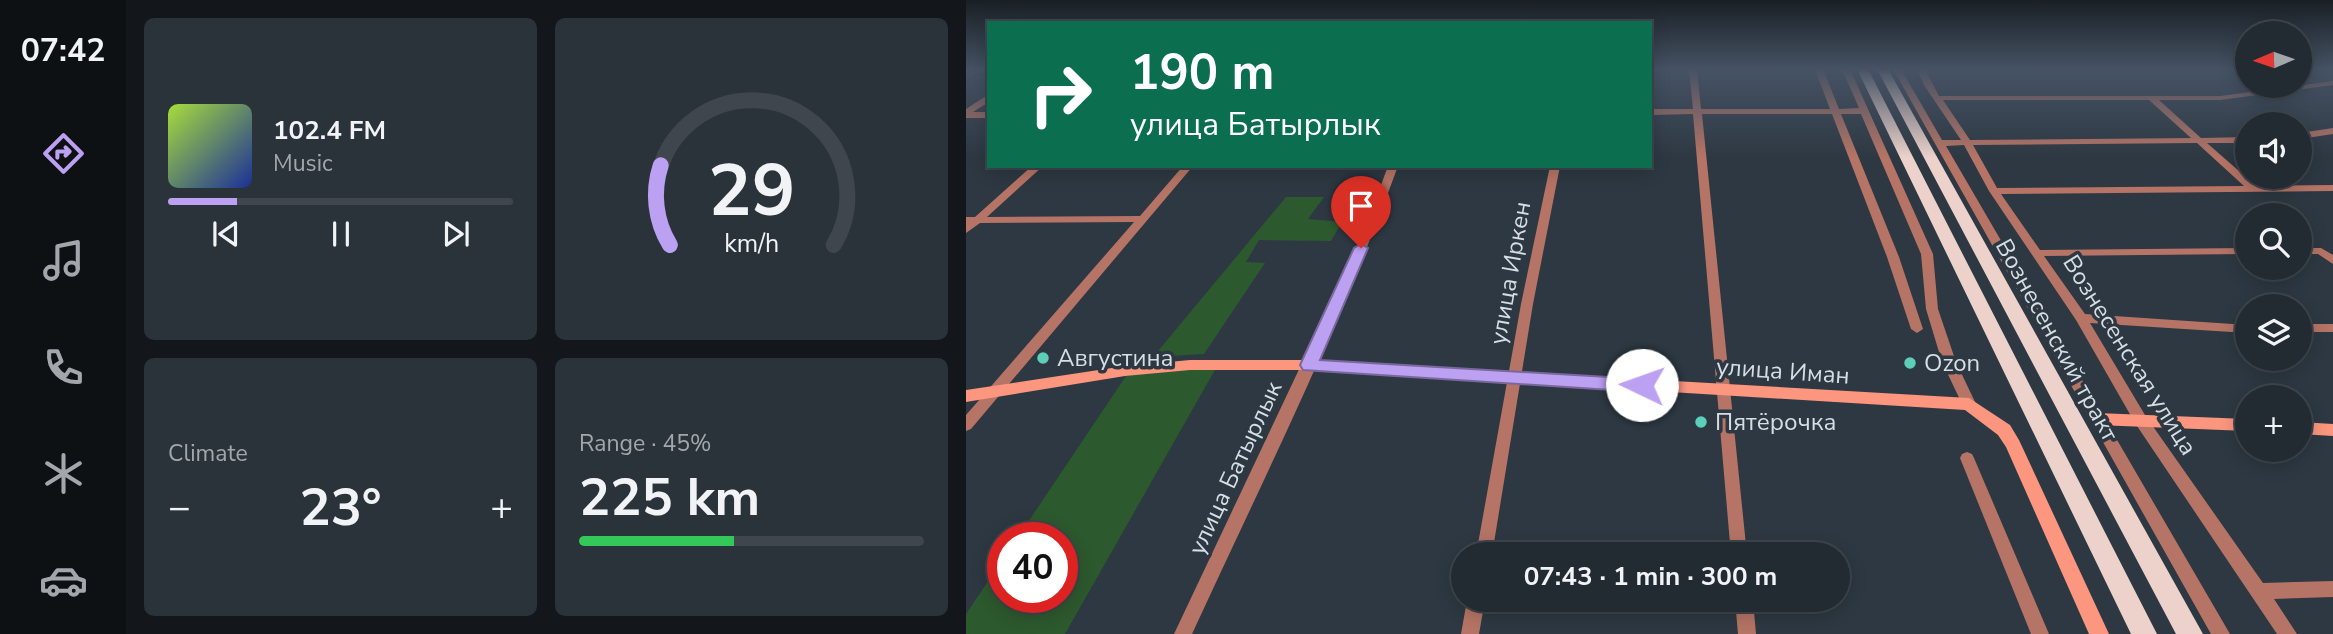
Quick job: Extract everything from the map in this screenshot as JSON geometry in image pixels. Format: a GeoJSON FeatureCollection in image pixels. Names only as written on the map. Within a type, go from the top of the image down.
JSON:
{"type":"FeatureCollection","features":[{"type":"Feature","properties":{"kind":"main road","name":"Вознесенский тракт"},"geometry":{"type":"LineString","coordinates":[[1877,99],[2144,634]]}},
{"type":"Feature","properties":{"kind":"main road","name":"Вознесенский тракт"},"geometry":{"type":"LineString","coordinates":[[1898,99],[2190,634]]}},
{"type":"Feature","properties":{"kind":"street"},"geometry":{"type":"LineString","coordinates":[[966,114],[987,99]]}},
{"type":"Feature","properties":{"kind":"street"},"geometry":{"type":"LineString","coordinates":[[1695,99],[1738,542]]}},
{"type":"Feature","properties":{"kind":"street"},"geometry":{"type":"LineString","coordinates":[[1831,99],[1893,257],[1917,329]]}},
{"type":"Feature","properties":{"kind":"street"},"geometry":{"type":"LineString","coordinates":[[1859,99],[1927,254],[1932,309],[1949,362],[1969,404],[2004,430],[2013,444],[2099,634]]}},
{"type":"Feature","properties":{"kind":"street"},"geometry":{"type":"LineString","coordinates":[[1914,99],[2221,634]]}},
{"type":"Feature","properties":{"kind":"street","name":"Вознесенская улица"},"geometry":{"type":"LineString","coordinates":[[1937,99],[1967,142],[1994,191],[2040,253],[2140,419],[2288,634]]}},
{"type":"Feature","properties":{"kind":"street"},"geometry":{"type":"LineString","coordinates":[[2152,99],[2255,190]]}},
{"type":"Feature","properties":{"kind":"street"},"geometry":{"type":"LineString","coordinates":[[1652,112],[1865,111]]}},
{"type":"Feature","properties":{"kind":"street"},"geometry":{"type":"LineString","coordinates":[[966,114],[987,115]]}},
{"type":"Feature","properties":{"kind":"street"},"geometry":{"type":"LineString","coordinates":[[2312,134],[2333,131]]}},
{"type":"Feature","properties":{"kind":"street"},"geometry":{"type":"LineString","coordinates":[[1939,143],[2235,139]]}},
{"type":"Feature","properties":{"kind":"street"},"geometry":{"type":"LineString","coordinates":[[966,230],[972,220],[1036,168]]}},
{"type":"Feature","properties":{"kind":"street"},"geometry":{"type":"LineString","coordinates":[[966,425],[1186,168]]}},
{"type":"Feature","properties":{"kind":"street","name":"улица Батырлык"},"geometry":{"type":"LineString","coordinates":[[1183,634],[1368,234],[1392,168]]}},
{"type":"Feature","properties":{"kind":"street","name":"улица Иркен"},"geometry":{"type":"LineString","coordinates":[[1486,542],[1517,379],[1527,304],[1555,168]]}},
{"type":"Feature","properties":{"kind":"street"},"geometry":{"type":"LineString","coordinates":[[1994,191],[2333,188]]}},
{"type":"Feature","properties":{"kind":"street"},"geometry":{"type":"LineString","coordinates":[[972,220],[1141,219]]}},
{"type":"Feature","properties":{"kind":"street"},"geometry":{"type":"LineString","coordinates":[[2040,253],[2235,251]]}},
{"type":"Feature","properties":{"kind":"street"},"geometry":{"type":"LineString","coordinates":[[2312,251],[2321,251],[2333,261]]}},
{"type":"Feature","properties":{"kind":"street"},"geometry":{"type":"LineString","coordinates":[[2081,318],[2235,329]]}},
{"type":"Feature","properties":{"kind":"street"},"geometry":{"type":"LineString","coordinates":[[2312,328],[2333,328]]}},
{"type":"Feature","properties":{"kind":"street","name":"улица Иман"},"geometry":{"type":"LineString","coordinates":[[966,396],[1125,370],[1190,365],[1309,365],[1969,404]]}},
{"type":"Feature","properties":{"kind":"street"},"geometry":{"type":"LineString","coordinates":[[2097,419],[2235,424]]}},
{"type":"Feature","properties":{"kind":"street"},"geometry":{"type":"LineString","coordinates":[[2312,429],[2333,430]]}},
{"type":"Feature","properties":{"kind":"street"},"geometry":{"type":"LineString","coordinates":[[1967,458],[2040,634]]}},
{"type":"Feature","properties":{"kind":"street"},"geometry":{"type":"LineString","coordinates":[[2259,591],[2333,589]]}},
{"type":"Feature","properties":{"kind":"street"},"geometry":{"type":"LineString","coordinates":[[1470,634],[1474,612]]}},
{"type":"Feature","properties":{"kind":"street"},"geometry":{"type":"LineString","coordinates":[[1745,612],[1747,634]]}},
{"type":"Feature","properties":{"kind":"green space"},"geometry":{"type":"Polygon","coordinates":[[[1286,197],[1324,197],[1308,219],[1342,222],[1331,241],[1259,240],[1246,262],[1265,263],[1204,354],[1153,357],[1286,197]]]}},
{"type":"Feature","properties":{"kind":"green space"},"geometry":{"type":"Polygon","coordinates":[[[1216,368],[1078,611],[1078,522],[1028,522],[1126,376],[1150,371],[1216,368]]]}},
{"type":"Feature","properties":{"kind":"green space"},"geometry":{"type":"Polygon","coordinates":[[[987,583],[987,613],[1077,613],[1065,634],[966,634],[966,614],[987,583]]]}},
{"type":"Feature","properties":{"kind":"place","name":"Августина"},"geometry":{"type":"Point","coordinates":[1043,358]}},
{"type":"Feature","properties":{"kind":"place","name":"Ozon"},"geometry":{"type":"Point","coordinates":[1910,363]}},
{"type":"Feature","properties":{"kind":"place","name":"Пятёрочка"},"geometry":{"type":"Point","coordinates":[1701,422]}},
{"type":"Feature","properties":{"kind":"route"},"geometry":{"type":"LineString","coordinates":[[1361,248],[1309,365],[1642,385]]}}]}
